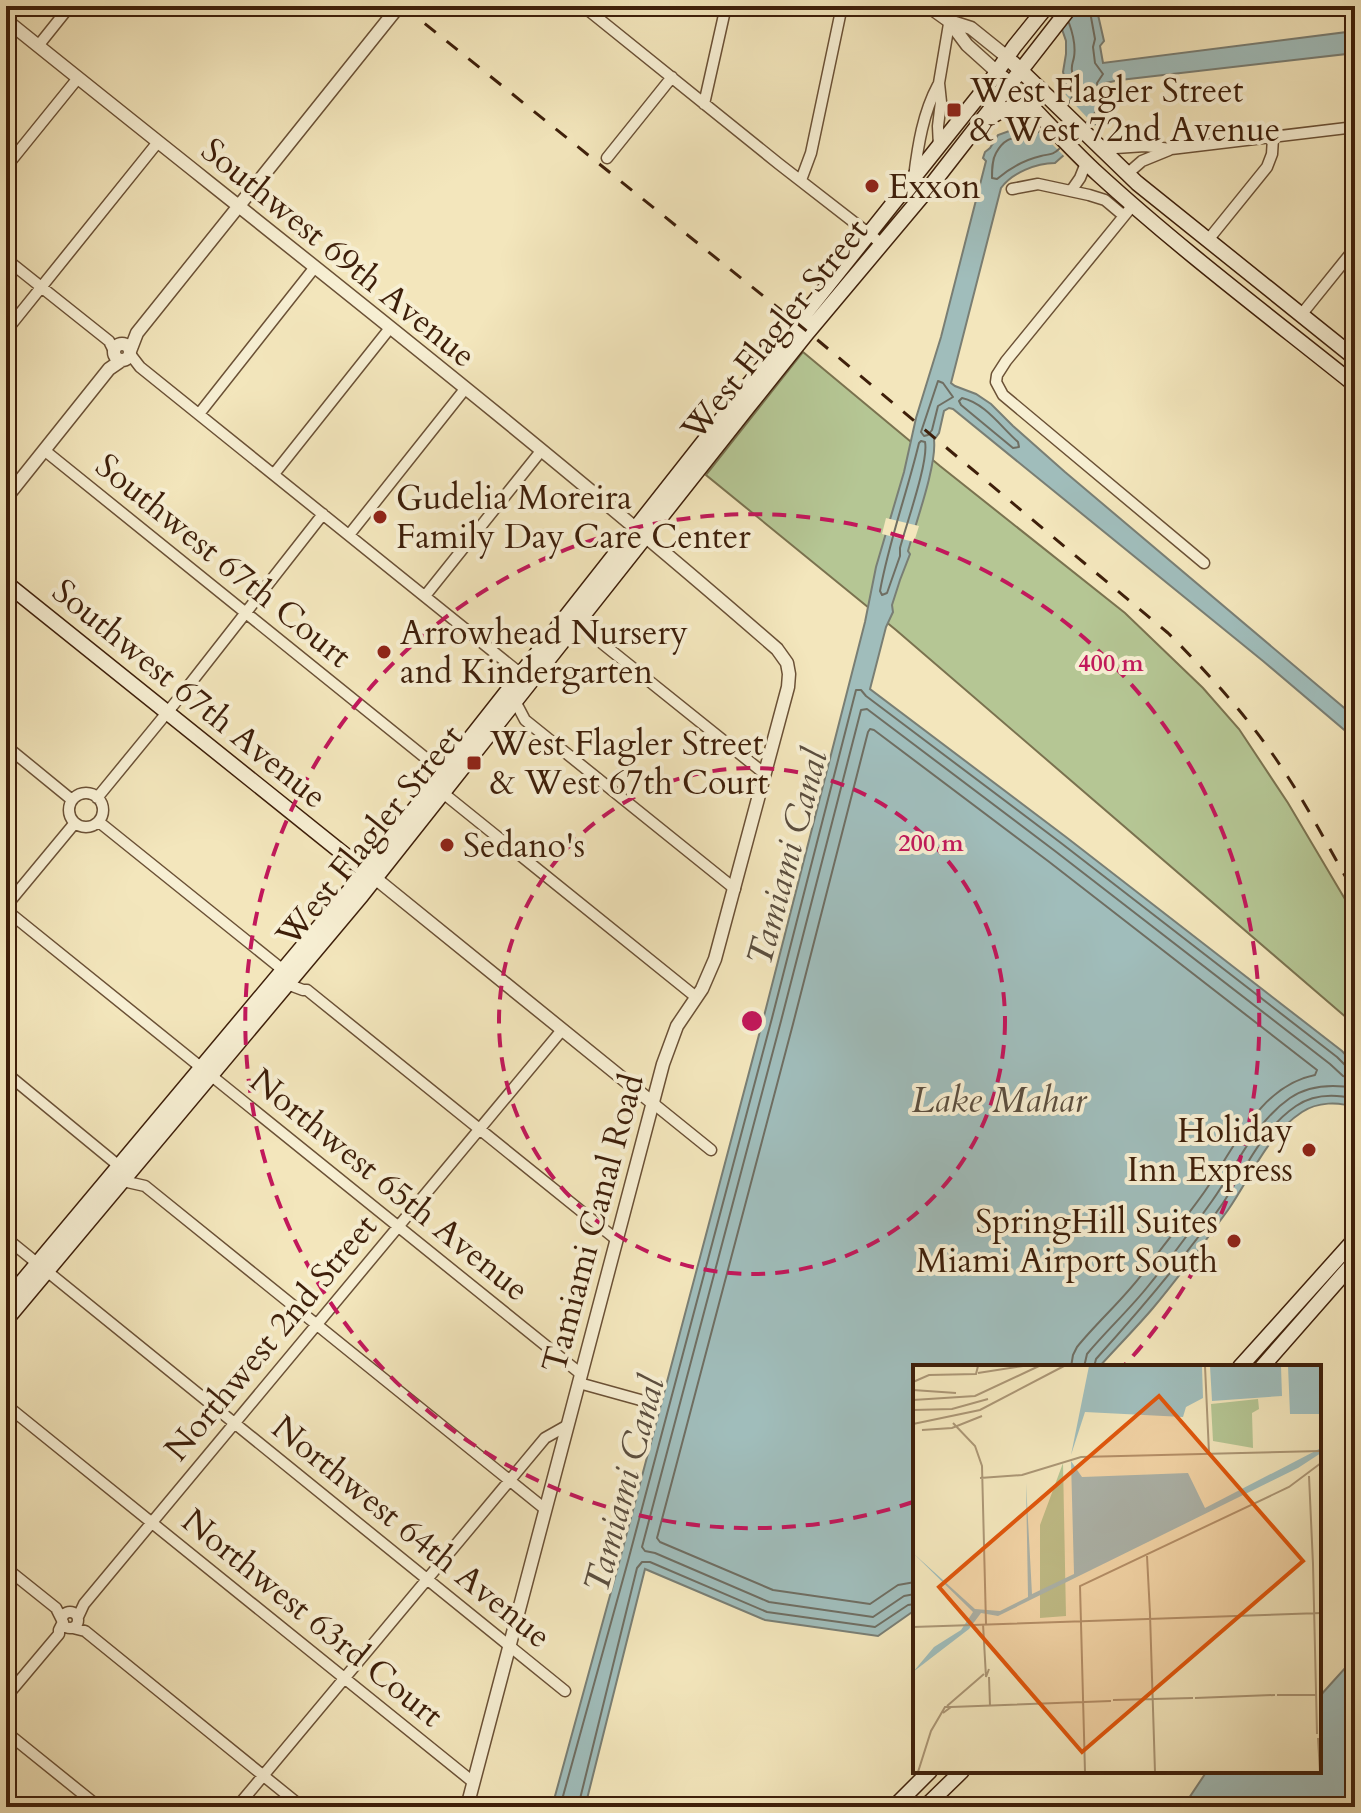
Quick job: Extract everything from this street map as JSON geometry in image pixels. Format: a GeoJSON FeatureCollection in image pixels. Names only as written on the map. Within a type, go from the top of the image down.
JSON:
{"type":"FeatureCollection","features":[{"type":"Feature","properties":{"kind":"main road","name":"West Flagler Street"},"geometry":{"type":"LineString","coordinates":[[370,875],[443,772],[876,239],[914,178],[1047,6]]}},
{"type":"Feature","properties":{"kind":"main road","name":"West Flagler Street"},"geometry":{"type":"LineString","coordinates":[[876,239],[925,194],[1071,6]]}},
{"type":"Feature","properties":{"kind":"main road"},"geometry":{"type":"LineString","coordinates":[[1007,57],[1127,174],[1355,358]]}},
{"type":"Feature","properties":{"kind":"main road"},"geometry":{"type":"LineString","coordinates":[[997,72],[1128,211],[1195,256],[1355,385]]}},
{"type":"Feature","properties":{"kind":"main road"},"geometry":{"type":"LineString","coordinates":[[977,126],[1008,107],[1022,108],[1038,115]]}},
{"type":"Feature","properties":{"kind":"main road"},"geometry":{"type":"LineString","coordinates":[[1128,211],[1146,190]]}},
{"type":"Feature","properties":{"kind":"main road"},"geometry":{"type":"LineString","coordinates":[[1195,256],[1208,240]]}},
{"type":"Feature","properties":{"kind":"main road"},"geometry":{"type":"LineString","coordinates":[[1288,331],[1301,315]]}},
{"type":"Feature","properties":{"kind":"main road","name":"West Flagler Street"},"geometry":{"type":"LineString","coordinates":[[6,1320],[42,1268],[370,875],[443,793],[582,617],[641,532]]}},
{"type":"Feature","properties":{"kind":"main road","name":"Southwest 67th Avenue"},"geometry":{"type":"LineString","coordinates":[[6,583],[370,875]]}},
{"type":"Feature","properties":{"kind":"main road","name":"West Flagler Street"},"geometry":{"type":"LineString","coordinates":[[121,1173],[135,1166],[206,1072]]}},
{"type":"Feature","properties":{"kind":"main road"},"geometry":{"type":"LineString","coordinates":[[1242,1365],[1355,1239]]}},
{"type":"Feature","properties":{"kind":"main road"},"geometry":{"type":"LineString","coordinates":[[1264,1365],[1355,1261]]}},
{"type":"Feature","properties":{"kind":"main road","name":"West Flagler Street"},"geometry":{"type":"LineString","coordinates":[[6,1301],[42,1268]]}},
{"type":"Feature","properties":{"kind":"main road"},"geometry":{"type":"LineString","coordinates":[[899,1805],[928,1773]]}},
{"type":"Feature","properties":{"kind":"main road"},"geometry":{"type":"LineString","coordinates":[[925,1807],[960,1773]]}},
{"type":"Feature","properties":{"kind":"street"},"geometry":{"type":"LineString","coordinates":[[38,46],[70,6]]}},
{"type":"Feature","properties":{"kind":"street"},"geometry":{"type":"LineString","coordinates":[[6,498],[399,6]]}},
{"type":"Feature","properties":{"kind":"street"},"geometry":{"type":"LineString","coordinates":[[583,6],[876,239]]}},
{"type":"Feature","properties":{"kind":"street"},"geometry":{"type":"LineString","coordinates":[[704,104],[726,6]]}},
{"type":"Feature","properties":{"kind":"street"},"geometry":{"type":"LineString","coordinates":[[801,180],[811,153],[842,6]]}},
{"type":"Feature","properties":{"kind":"street"},"geometry":{"type":"LineString","coordinates":[[928,6],[949,21],[967,45],[997,72]]}},
{"type":"Feature","properties":{"kind":"street"},"geometry":{"type":"LineString","coordinates":[[939,147],[939,83],[952,6]]}},
{"type":"Feature","properties":{"kind":"street","name":"Southwest 69th Avenue"},"geometry":{"type":"LineString","coordinates":[[6,20],[641,532],[768,641],[787,663]]}},
{"type":"Feature","properties":{"kind":"street"},"geometry":{"type":"LineString","coordinates":[[949,21],[971,28],[1007,57]]}},
{"type":"Feature","properties":{"kind":"street"},"geometry":{"type":"LineString","coordinates":[[607,158],[672,77]]}},
{"type":"Feature","properties":{"kind":"street"},"geometry":{"type":"LineString","coordinates":[[6,167],[78,78]]}},
{"type":"Feature","properties":{"kind":"street"},"geometry":{"type":"LineString","coordinates":[[914,178],[925,113],[939,83]]}},
{"type":"Feature","properties":{"kind":"street"},"geometry":{"type":"LineString","coordinates":[[1097,144],[1171,149],[1355,127]]}},
{"type":"Feature","properties":{"kind":"street"},"geometry":{"type":"LineString","coordinates":[[1208,240],[1267,167],[1273,138]]}},
{"type":"Feature","properties":{"kind":"street"},"geometry":{"type":"LineString","coordinates":[[6,331],[158,142]]}},
{"type":"Feature","properties":{"kind":"street"},"geometry":{"type":"LineString","coordinates":[[1127,174],[1142,161],[1171,149]]}},
{"type":"Feature","properties":{"kind":"street"},"geometry":{"type":"LineString","coordinates":[[1071,191],[1080,178],[1081,158]]}},
{"type":"Feature","properties":{"kind":"street"},"geometry":{"type":"LineString","coordinates":[[1012,189],[1038,184],[1105,200],[1128,211],[1006,361],[996,382],[1003,395],[1204,563]]}},
{"type":"Feature","properties":{"kind":"street"},"geometry":{"type":"LineString","coordinates":[[1301,315],[1355,248]]}},
{"type":"Feature","properties":{"kind":"street"},"geometry":{"type":"LineString","coordinates":[[6,259],[521,674]]}},
{"type":"Feature","properties":{"kind":"street"},"geometry":{"type":"LineString","coordinates":[[199,414],[315,267]]}},
{"type":"Feature","properties":{"kind":"street"},"geometry":{"type":"LineString","coordinates":[[274,474],[390,328]]}},
{"type":"Feature","properties":{"kind":"street"},"geometry":{"type":"LineString","coordinates":[[349,535],[465,389]]}},
{"type":"Feature","properties":{"kind":"street","name":"Southwest 67th Court"},"geometry":{"type":"LineString","coordinates":[[44,450],[443,772]]}},
{"type":"Feature","properties":{"kind":"street"},"geometry":{"type":"LineString","coordinates":[[425,596],[541,451]]}},
{"type":"Feature","properties":{"kind":"street"},"geometry":{"type":"LineString","coordinates":[[97,798],[323,514]]}},
{"type":"Feature","properties":{"kind":"street"},"geometry":{"type":"LineString","coordinates":[[582,617],[593,636]]}},
{"type":"Feature","properties":{"kind":"street"},"geometry":{"type":"LineString","coordinates":[[571,631],[593,636],[765,774]]}},
{"type":"Feature","properties":{"kind":"street","name":"Tamiami Canal Road"},"geometry":{"type":"LineString","coordinates":[[467,1807],[672,1037],[707,981],[735,889],[788,687],[787,663]]}},
{"type":"Feature","properties":{"kind":"street"},"geometry":{"type":"LineString","coordinates":[[515,701],[525,720],[735,889]]}},
{"type":"Feature","properties":{"kind":"street"},"geometry":{"type":"LineString","coordinates":[[503,716],[525,720]]}},
{"type":"Feature","properties":{"kind":"street"},"geometry":{"type":"LineString","coordinates":[[6,746],[72,800]]}},
{"type":"Feature","properties":{"kind":"street"},"geometry":{"type":"LineString","coordinates":[[86,793],[97,798],[103,809],[99,822],[87,828],[74,824],[68,812],[72,800],[86,793]]}},
{"type":"Feature","properties":{"kind":"street"},"geometry":{"type":"LineString","coordinates":[[443,793],[696,997]]}},
{"type":"Feature","properties":{"kind":"street"},"geometry":{"type":"LineString","coordinates":[[99,822],[289,975],[307,986],[307,990]]}},
{"type":"Feature","properties":{"kind":"street"},"geometry":{"type":"LineString","coordinates":[[6,908],[74,824]]}},
{"type":"Feature","properties":{"kind":"street"},"geometry":{"type":"LineString","coordinates":[[370,875],[711,1150]]}},
{"type":"Feature","properties":{"kind":"street","name":"Northwest 65th Avenue"},"geometry":{"type":"LineString","coordinates":[[6,908],[580,1378],[644,1401]]}},
{"type":"Feature","properties":{"kind":"street"},"geometry":{"type":"LineString","coordinates":[[289,975],[303,990],[307,990],[617,1240]]}},
{"type":"Feature","properties":{"kind":"street","name":"Northwest 2nd Street"},"geometry":{"type":"LineString","coordinates":[[6,1697],[562,1030]]}},
{"type":"Feature","properties":{"kind":"street"},"geometry":{"type":"LineString","coordinates":[[6,1073],[121,1173],[145,1186],[545,1509]]}},
{"type":"Feature","properties":{"kind":"street"},"geometry":{"type":"LineString","coordinates":[[135,1166],[145,1186]]}},
{"type":"Feature","properties":{"kind":"street","name":"Northwest 64th Avenue"},"geometry":{"type":"LineString","coordinates":[[6,1238],[565,1691]]}},
{"type":"Feature","properties":{"kind":"street","name":"Northwest 63rd Court"},"geometry":{"type":"LineString","coordinates":[[6,1405],[473,1782]]}},
{"type":"Feature","properties":{"kind":"street"},"geometry":{"type":"LineString","coordinates":[[237,1807],[545,1438],[568,1425]]}},
{"type":"Feature","properties":{"kind":"street"},"geometry":{"type":"LineString","coordinates":[[6,1568],[302,1807]]}},
{"type":"Feature","properties":{"kind":"street"},"geometry":{"type":"LineString","coordinates":[[6,1732],[99,1807]]}},
{"type":"Feature","properties":{"kind":"green space"},"geometry":{"type":"Polygon","coordinates":[[[803,352],[1125,613],[1203,688],[1239,729],[1288,803],[1355,916],[1355,1025],[896,630],[706,475],[803,352]]]}},
{"type":"Feature","properties":{"kind":"water","name":"Lake Mahar"},"geometry":{"type":"Polygon","coordinates":[[[1054,6],[1096,6],[1104,41],[1100,46],[1103,63],[1355,31],[1355,53],[1105,83],[1108,110],[1083,138],[1055,163],[1025,170],[1001,188],[951,383],[991,404],[1065,472],[1355,717],[1355,739],[949,408],[944,411],[939,433],[934,440],[932,464],[908,551],[910,554],[892,605],[893,612],[886,627],[870,689],[1342,1051],[1355,1065],[1355,1108],[1335,1104],[1314,1106],[1279,1132],[1228,1210],[1182,1272],[1101,1365],[913,1365],[913,1611],[878,1636],[765,1620],[645,1569],[585,1807],[552,1807],[764,1016],[865,622],[876,567],[941,337],[986,161],[983,158],[998,135],[1034,126],[1054,110],[1065,94],[1063,72],[1066,41],[1054,6]]]}},
{"type":"Feature","properties":{"kind":"water"},"geometry":{"type":"Polygon","coordinates":[[[1355,1657],[1355,1807],[1183,1807],[1206,1773],[1321,1773],[1321,1695],[1355,1657]]]}},
{"type":"Feature","properties":{"kind":"pier"},"geometry":{"type":"Polygon","coordinates":[[[1062,91],[1098,129],[1067,159],[1031,123],[1051,108],[1062,91]]]}},
{"type":"Feature","properties":{"kind":"pier"},"geometry":{"type":"Polygon","coordinates":[[[886,518],[919,526],[914,542],[882,534],[886,518]]]}},
{"type":"Feature","properties":{"kind":"railway"},"geometry":{"type":"LineString","coordinates":[[403,6],[808,332],[1168,633],[1227,696],[1268,747],[1300,796],[1355,893]]}},
{"type":"Feature","properties":{"kind":"place","name":"West Flagler Street & West 72nd Avenue"},"geometry":{"type":"Point","coordinates":[954,110]}},
{"type":"Feature","properties":{"kind":"place","name":"Exxon"},"geometry":{"type":"Point","coordinates":[872,186]}},
{"type":"Feature","properties":{"kind":"place","name":"Gudelia Moreira Family Day Care Center"},"geometry":{"type":"Point","coordinates":[380,517]}},
{"type":"Feature","properties":{"kind":"place","name":"Arrowhead Nursery and Kindergarten"},"geometry":{"type":"Point","coordinates":[384,652]}},
{"type":"Feature","properties":{"kind":"place","name":"West Flagler Street & West 67th Court"},"geometry":{"type":"Point","coordinates":[474,763]}},
{"type":"Feature","properties":{"kind":"place","name":"Sedano's"},"geometry":{"type":"Point","coordinates":[447,845]}},
{"type":"Feature","properties":{"kind":"place","name":"Holiday Inn Express"},"geometry":{"type":"Point","coordinates":[1309,1150]}},
{"type":"Feature","properties":{"kind":"place","name":"SpringHill Suites Miami Airport South"},"geometry":{"type":"Point","coordinates":[1234,1241]}},
{"type":"Feature","properties":{"kind":"water label","name":"Tamiami Canal"},"geometry":{"type":"Point","coordinates":[786,857]}},
{"type":"Feature","properties":{"kind":"water label","name":"Tamiami Canal"},"geometry":{"type":"Point","coordinates":[623,1484]}}]}
